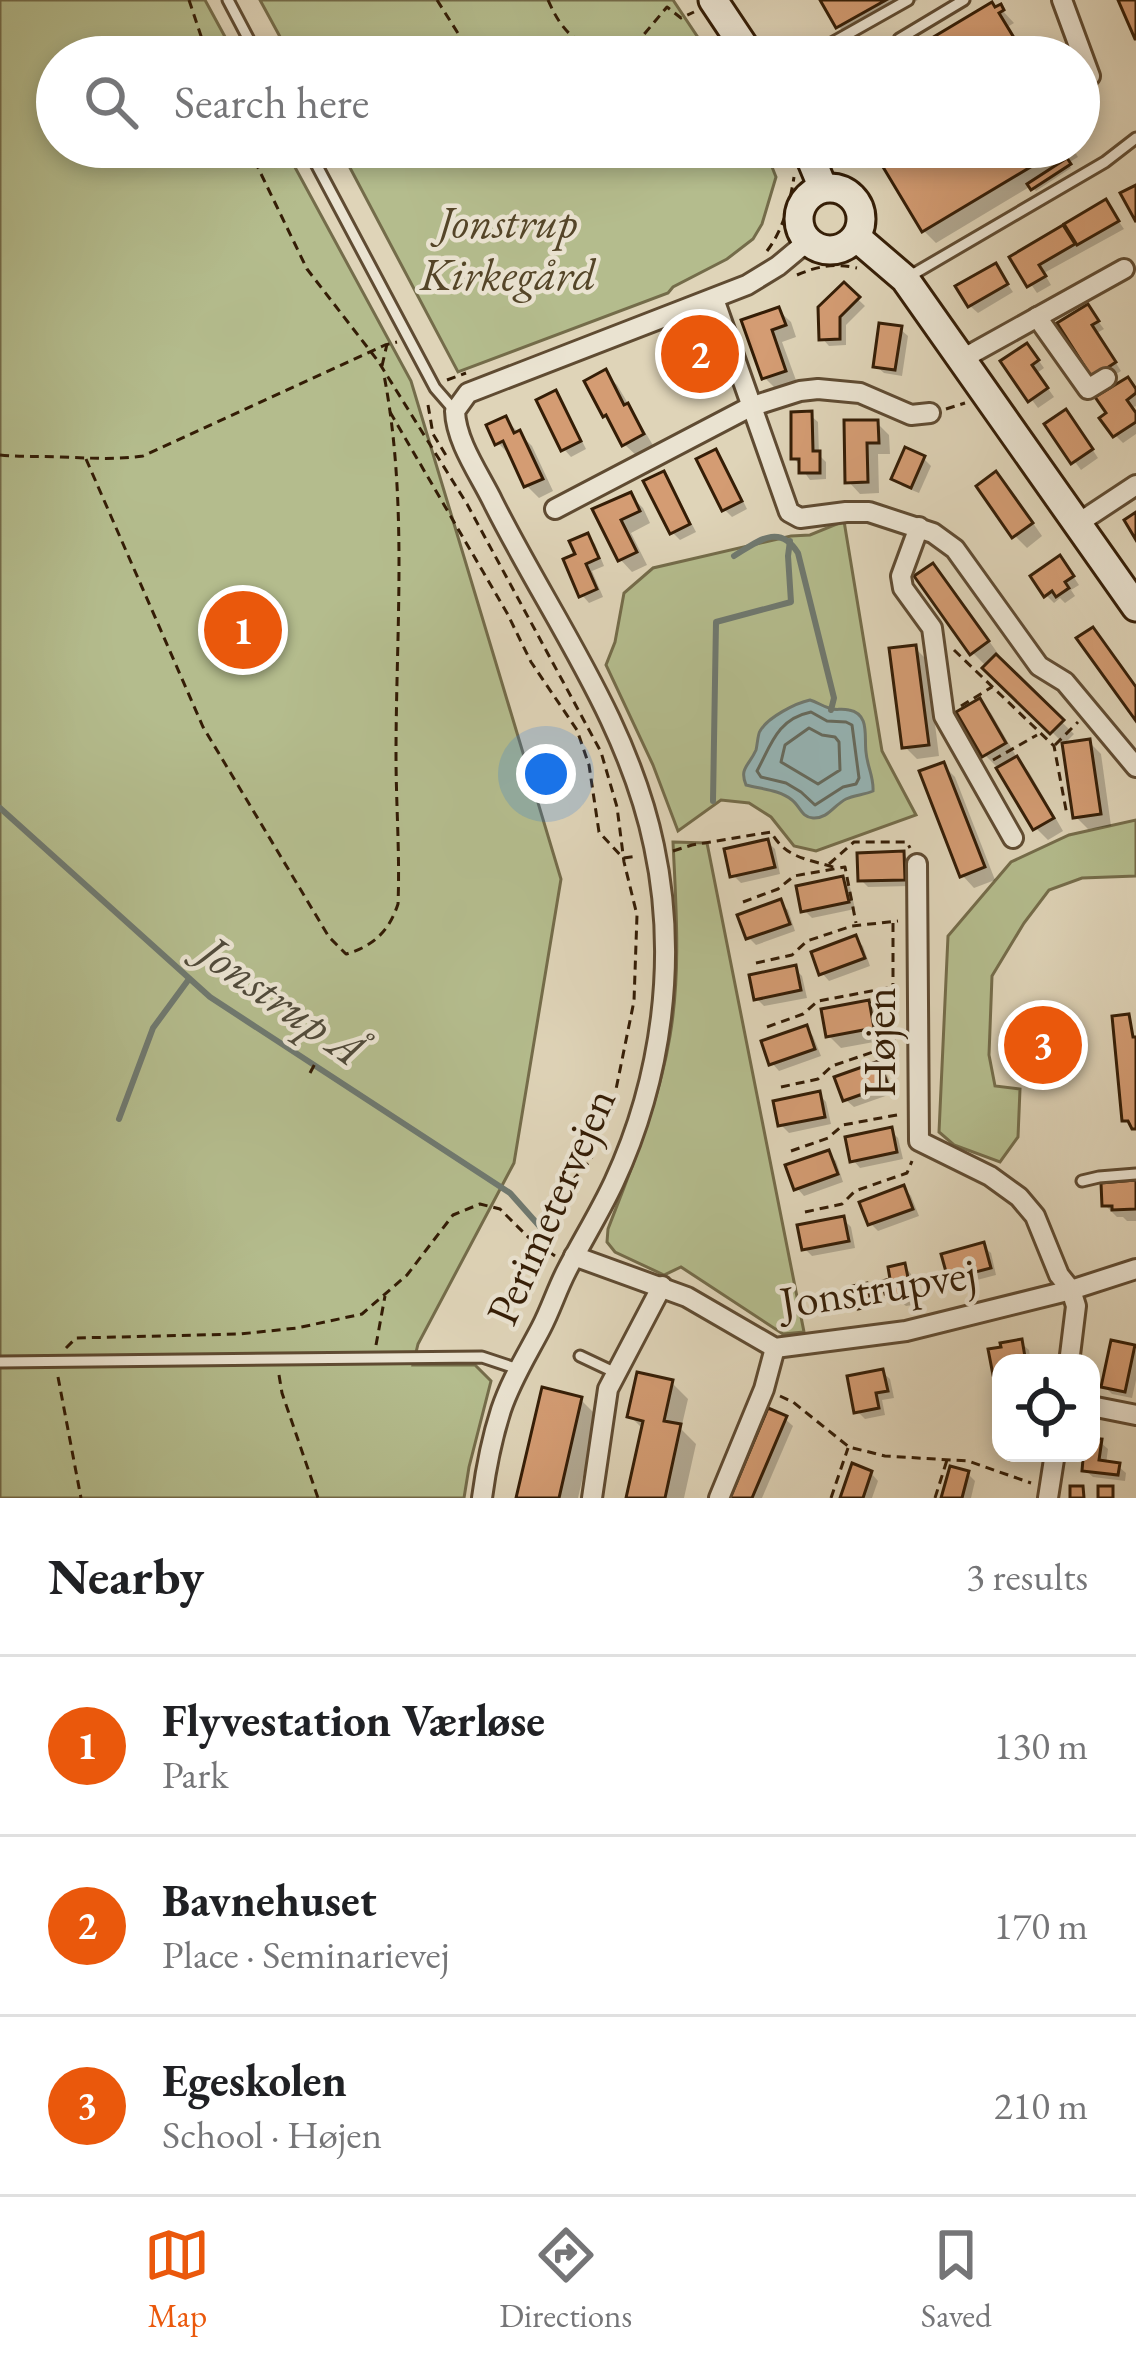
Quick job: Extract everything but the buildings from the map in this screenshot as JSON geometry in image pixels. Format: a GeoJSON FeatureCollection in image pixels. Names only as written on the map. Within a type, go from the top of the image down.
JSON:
{"type":"FeatureCollection","features":[{"type":"Feature","properties":{"kind":"street"},"geometry":{"type":"LineString","coordinates":[[1062,0],[1075,36]]}},
{"type":"Feature","properties":{"kind":"street"},"geometry":{"type":"LineString","coordinates":[[704,6],[732,36]]}},
{"type":"Feature","properties":{"kind":"street"},"geometry":{"type":"LineString","coordinates":[[815,168],[823,188]]}},
{"type":"Feature","properties":{"kind":"street"},"geometry":{"type":"LineString","coordinates":[[823,188],[839,189],[853,198],[861,213],[856,237],[832,250],[808,241],[800,226],[800,210],[808,196],[823,188]]}},
{"type":"Feature","properties":{"kind":"street"},"geometry":{"type":"LineString","coordinates":[[856,237],[905,279],[1136,607]]}},
{"type":"Feature","properties":{"kind":"street"},"geometry":{"type":"LineString","coordinates":[[455,411],[468,393],[714,299],[778,266],[808,241]]}},
{"type":"Feature","properties":{"kind":"street"},"geometry":{"type":"LineString","coordinates":[[962,359],[1124,269]]}},
{"type":"Feature","properties":{"kind":"street"},"geometry":{"type":"LineString","coordinates":[[714,299],[789,512],[794,516],[869,512],[934,532],[955,549],[1040,666],[1065,682],[1136,767]]}},
{"type":"Feature","properties":{"kind":"street"},"geometry":{"type":"LineString","coordinates":[[1037,317],[1088,389],[1106,378]]}},
{"type":"Feature","properties":{"kind":"street"},"geometry":{"type":"LineString","coordinates":[[555,509],[750,407],[800,392],[860,392],[911,416],[930,413]]}},
{"type":"Feature","properties":{"kind":"street","name":"Perimetervejen"},"geometry":{"type":"LineString","coordinates":[[455,411],[459,433],[504,524],[602,700],[632,765],[647,854],[664,915],[665,979],[641,1114],[614,1183],[564,1254],[542,1327],[501,1409],[482,1498]]}},
{"type":"Feature","properties":{"kind":"street"},"geometry":{"type":"LineString","coordinates":[[1078,524],[1136,484]]}},
{"type":"Feature","properties":{"kind":"street"},"geometry":{"type":"LineString","coordinates":[[920,527],[901,576],[903,589],[932,628],[944,716],[1013,838]]}},
{"type":"Feature","properties":{"kind":"street","name":"Højen"},"geometry":{"type":"LineString","coordinates":[[917,864],[919,1142],[990,1176],[1019,1197],[1035,1216],[1059,1275],[1071,1290]]}},
{"type":"Feature","properties":{"kind":"street","name":"Jonstrupvej"},"geometry":{"type":"LineString","coordinates":[[564,1254],[662,1286],[775,1348],[906,1331],[1136,1269]]}},
{"type":"Feature","properties":{"kind":"street"},"geometry":{"type":"LineString","coordinates":[[592,1498],[608,1389],[662,1286]]}},
{"type":"Feature","properties":{"kind":"street"},"geometry":{"type":"LineString","coordinates":[[1071,1290],[1076,1306],[1071,1354]]}},
{"type":"Feature","properties":{"kind":"street"},"geometry":{"type":"LineString","coordinates":[[718,1498],[764,1389],[775,1348]]}},
{"type":"Feature","properties":{"kind":"street"},"geometry":{"type":"LineString","coordinates":[[1100,1408],[1136,1415]]}},
{"type":"Feature","properties":{"kind":"street"},"geometry":{"type":"LineString","coordinates":[[1049,1494],[1054,1462]]}},
{"type":"Feature","properties":{"kind":"lane"},"geometry":{"type":"LineString","coordinates":[[228,0],[248,36]]}},
{"type":"Feature","properties":{"kind":"lane"},"geometry":{"type":"LineString","coordinates":[[844,36],[908,0]]}},
{"type":"Feature","properties":{"kind":"lane"},"geometry":{"type":"LineString","coordinates":[[904,36],[964,0]]}},
{"type":"Feature","properties":{"kind":"lane"},"geometry":{"type":"LineString","coordinates":[[1100,165],[1136,138]]}},
{"type":"Feature","properties":{"kind":"lane"},"geometry":{"type":"LineString","coordinates":[[318,168],[435,388],[455,411]]}},
{"type":"Feature","properties":{"kind":"lane"},"geometry":{"type":"LineString","coordinates":[[905,279],[1095,168]]}},
{"type":"Feature","properties":{"kind":"lane"},"geometry":{"type":"LineString","coordinates":[[1082,1180],[1136,1174]]}},
{"type":"Feature","properties":{"kind":"lane"},"geometry":{"type":"LineString","coordinates":[[580,1356],[616,1373]]}},
{"type":"Feature","properties":{"kind":"lane"},"geometry":{"type":"LineString","coordinates":[[0,1362],[482,1357],[518,1370]]}},
{"type":"Feature","properties":{"kind":"path"},"geometry":{"type":"LineString","coordinates":[[189,0],[201,36]]}},
{"type":"Feature","properties":{"kind":"path"},"geometry":{"type":"LineString","coordinates":[[437,0],[460,36]]}},
{"type":"Feature","properties":{"kind":"path"},"geometry":{"type":"LineString","coordinates":[[548,0],[559,24],[571,36]]}},
{"type":"Feature","properties":{"kind":"path"},"geometry":{"type":"LineString","coordinates":[[643,36],[667,7],[681,18],[704,6]]}},
{"type":"Feature","properties":{"kind":"path"},"geometry":{"type":"LineString","coordinates":[[258,168],[307,269],[372,353],[467,504],[601,752],[617,807],[637,916],[634,1001],[612,1109],[590,1161],[562,1192],[534,1242]]}},
{"type":"Feature","properties":{"kind":"path"},"geometry":{"type":"LineString","coordinates":[[0,455],[117,460],[143,456],[387,344],[410,338]]}},
{"type":"Feature","properties":{"kind":"path"},"geometry":{"type":"LineString","coordinates":[[86,459],[203,727],[329,937],[346,954],[353,953],[391,924],[398,904],[400,608],[389,410],[382,368],[387,344]]}},
{"type":"Feature","properties":{"kind":"path"},"geometry":{"type":"LineString","coordinates":[[456,466],[442,450],[428,419],[430,397],[444,381],[478,369]]}},
{"type":"Feature","properties":{"kind":"path"},"geometry":{"type":"LineString","coordinates":[[930,413],[973,401]]}},
{"type":"Feature","properties":{"kind":"path"},"geometry":{"type":"LineString","coordinates":[[389,410],[531,662],[577,730],[589,765],[599,832],[623,858]]}},
{"type":"Feature","properties":{"kind":"path"},"geometry":{"type":"LineString","coordinates":[[932,628],[1054,746],[1067,814]]}},
{"type":"Feature","properties":{"kind":"path"},"geometry":{"type":"LineString","coordinates":[[944,716],[992,686]]}},
{"type":"Feature","properties":{"kind":"path"},"geometry":{"type":"LineString","coordinates":[[1054,746],[1089,710]]}},
{"type":"Feature","properties":{"kind":"path"},"geometry":{"type":"LineString","coordinates":[[976,770],[1040,734]]}},
{"type":"Feature","properties":{"kind":"path"},"geometry":{"type":"LineString","coordinates":[[604,742],[610,757]]}},
{"type":"Feature","properties":{"kind":"path"},"geometry":{"type":"LineString","coordinates":[[623,858],[771,832],[782,849],[797,858],[836,868]]}},
{"type":"Feature","properties":{"kind":"path"},"geometry":{"type":"LineString","coordinates":[[636,842],[647,854]]}},
{"type":"Feature","properties":{"kind":"path"},"geometry":{"type":"LineString","coordinates":[[827,865],[854,842],[907,842],[917,864]]}},
{"type":"Feature","properties":{"kind":"path"},"geometry":{"type":"LineString","coordinates":[[743,902],[778,889],[794,876],[845,866],[856,925]]}},
{"type":"Feature","properties":{"kind":"path"},"geometry":{"type":"LineString","coordinates":[[756,963],[792,956],[807,941],[856,925],[918,921]]}},
{"type":"Feature","properties":{"kind":"path"},"geometry":{"type":"LineString","coordinates":[[893,922],[894,1060]]}},
{"type":"Feature","properties":{"kind":"path"},"geometry":{"type":"LineString","coordinates":[[767,1027],[803,1014],[818,1001],[893,987]]}},
{"type":"Feature","properties":{"kind":"path"},"geometry":{"type":"LineString","coordinates":[[781,1087],[818,1079],[832,1066],[877,1051],[919,1072]]}},
{"type":"Feature","properties":{"kind":"path"},"geometry":{"type":"LineString","coordinates":[[310,1073],[316,1060]]}},
{"type":"Feature","properties":{"kind":"path"},"geometry":{"type":"LineString","coordinates":[[791,1151],[828,1138],[843,1125],[919,1111]]}},
{"type":"Feature","properties":{"kind":"path"},"geometry":{"type":"LineString","coordinates":[[805,1212],[842,1204],[855,1191],[907,1173],[919,1142]]}},
{"type":"Feature","properties":{"kind":"path"},"geometry":{"type":"LineString","coordinates":[[82,1498],[55,1361],[76,1338],[240,1334],[362,1314],[407,1275],[453,1214],[480,1204],[500,1209],[534,1242],[564,1254],[551,1269]]}},
{"type":"Feature","properties":{"kind":"path"},"geometry":{"type":"LineString","coordinates":[[370,1359],[385,1294]]}},
{"type":"Feature","properties":{"kind":"path"},"geometry":{"type":"LineString","coordinates":[[276,1361],[282,1393],[318,1498]]}},
{"type":"Feature","properties":{"kind":"path"},"geometry":{"type":"LineString","coordinates":[[764,1389],[793,1402],[849,1447],[885,1456],[968,1461],[1049,1494]]}},
{"type":"Feature","properties":{"kind":"path"},"geometry":{"type":"LineString","coordinates":[[831,1498],[849,1447]]}},
{"type":"Feature","properties":{"kind":"path"},"geometry":{"type":"LineString","coordinates":[[935,1498],[948,1458]]}},
{"type":"Feature","properties":{"kind":"green space"},"geometry":{"type":"Polygon","coordinates":[[[0,0],[205,0],[225,36],[36,36],[36,168],[295,168],[411,381],[561,879],[514,1163],[418,1344],[413,1365],[475,1365],[491,1381],[464,1498],[0,1498],[0,0]]]}},
{"type":"Feature","properties":{"kind":"green space"},"geometry":{"type":"Polygon","coordinates":[[[260,0],[673,0],[697,36],[280,36],[260,0]]]}},
{"type":"Feature","properties":{"kind":"green space","name":"Jonstrup Kirkegård"},"geometry":{"type":"Polygon","coordinates":[[[350,168],[772,168],[776,177],[762,224],[753,239],[727,259],[668,293],[458,372],[350,168]]]}},
{"type":"Feature","properties":{"kind":"green space"},"geometry":{"type":"Polygon","coordinates":[[[844,521],[882,751],[916,815],[816,851],[794,846],[771,817],[749,803],[721,800],[678,831],[606,665],[624,593],[653,568],[810,535],[844,521]]]}},
{"type":"Feature","properties":{"kind":"green space"},"geometry":{"type":"Polygon","coordinates":[[[1136,820],[1136,876],[1082,878],[1049,890],[992,976],[989,1055],[995,1086],[1020,1089],[1018,1137],[1000,1162],[954,1145],[939,1132],[948,936],[1011,862],[1069,835],[1136,820]]]}},
{"type":"Feature","properties":{"kind":"green space"},"geometry":{"type":"Polygon","coordinates":[[[673,842],[707,843],[804,1332],[783,1334],[681,1267],[664,1275],[615,1252],[607,1242],[652,1110],[670,1036],[677,963],[673,842]]]}},
{"type":"Feature","properties":{"kind":"water"},"geometry":{"type":"Polygon","coordinates":[[[810,700],[860,716],[873,786],[873,791],[846,799],[818,818],[806,816],[782,794],[746,785],[744,775],[764,726],[783,711],[810,700]]]}},
{"type":"Feature","properties":{"kind":"waterway"},"geometry":{"type":"LineString","coordinates":[[734,556],[775,537],[783,538],[798,553],[834,698],[831,710]]}},
{"type":"Feature","properties":{"kind":"waterway"},"geometry":{"type":"LineString","coordinates":[[713,801],[716,622],[791,602],[790,541]]}},
{"type":"Feature","properties":{"kind":"waterway","name":"Jonstrup Å"},"geometry":{"type":"LineString","coordinates":[[0,808],[210,997],[510,1193],[542,1229]]}},
{"type":"Feature","properties":{"kind":"waterway"},"geometry":{"type":"LineString","coordinates":[[119,1119],[153,1028],[189,979]]}},
{"type":"Feature","properties":{"kind":"place","name":"Bavnehuset"},"geometry":{"type":"Point","coordinates":[700,354]}},
{"type":"Feature","properties":{"kind":"place","name":"Flyvestation Værløse"},"geometry":{"type":"Point","coordinates":[243,630]}},
{"type":"Feature","properties":{"kind":"place","name":"Egeskolen"},"geometry":{"type":"Point","coordinates":[1043,1045]}}]}
